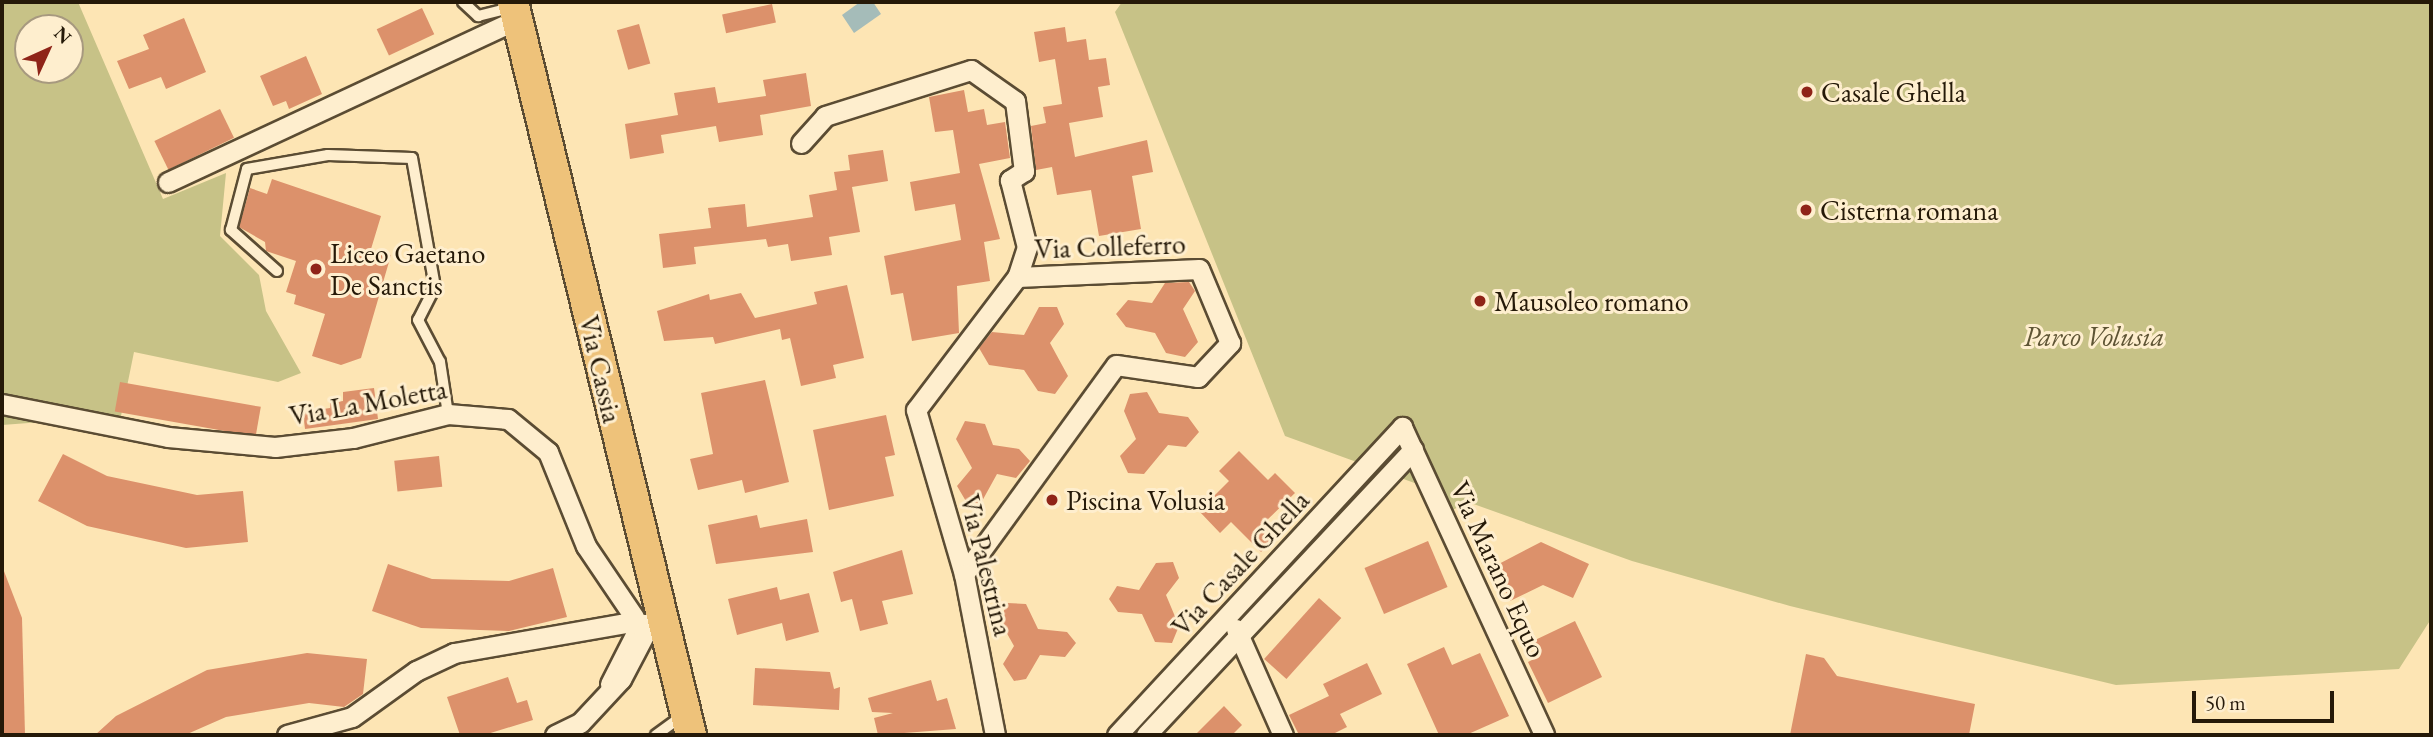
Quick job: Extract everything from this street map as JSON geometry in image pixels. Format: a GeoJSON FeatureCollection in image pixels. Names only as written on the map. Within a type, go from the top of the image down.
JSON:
{"type":"FeatureCollection","features":[{"type":"Feature","properties":{"kind":"main road","name":"Via Cassia"},"geometry":{"type":"LineString","coordinates":[[514,9],[645,619],[688,724]]}},
{"type":"Feature","properties":{"kind":"street"},"geometry":{"type":"LineString","coordinates":[[167,182],[514,9]]}},
{"type":"Feature","properties":{"kind":"street"},"geometry":{"type":"LineString","coordinates":[[802,143],[825,116],[971,70],[1015,101],[1024,171],[1010,180],[1027,247],[1017,277]]}},
{"type":"Feature","properties":{"kind":"street","name":"Via Colleferro"},"geometry":{"type":"LineString","coordinates":[[916,410],[1017,277],[1199,269],[1230,343],[1198,377],[1116,365],[964,574]]}},
{"type":"Feature","properties":{"kind":"street","name":"Via La Moletta"},"geometry":{"type":"LineString","coordinates":[[2,404],[168,437],[275,447],[353,438],[448,414],[508,419],[538,439],[586,546],[645,619]]}},
{"type":"Feature","properties":{"kind":"street","name":"Via Palestrina"},"geometry":{"type":"LineString","coordinates":[[916,410],[964,574],[996,735]]}},
{"type":"Feature","properties":{"kind":"street","name":"Via Marano Equo"},"geometry":{"type":"LineString","coordinates":[[1402,427],[1544,735]]}},
{"type":"Feature","properties":{"kind":"street","name":"Via Casale Ghella"},"geometry":{"type":"LineString","coordinates":[[1117,735],[1402,427]]}},
{"type":"Feature","properties":{"kind":"street","name":"Via Casale Ghella"},"geometry":{"type":"LineString","coordinates":[[1146,735],[1240,638],[1413,450]]}},
{"type":"Feature","properties":{"kind":"street"},"geometry":{"type":"LineString","coordinates":[[1230,615],[1283,735]]}},
{"type":"Feature","properties":{"kind":"street"},"geometry":{"type":"LineString","coordinates":[[555,735],[580,723],[609,690],[612,672],[645,619]]}},
{"type":"Feature","properties":{"kind":"street"},"geometry":{"type":"LineString","coordinates":[[287,735],[352,717],[416,671],[454,653],[645,619]]}},
{"type":"Feature","properties":{"kind":"lane"},"geometry":{"type":"LineString","coordinates":[[463,2],[478,16],[514,9]]}},
{"type":"Feature","properties":{"kind":"lane"},"geometry":{"type":"LineString","coordinates":[[278,271],[231,230],[247,169],[328,155],[412,158],[435,287],[418,320],[440,362],[448,414]]}},
{"type":"Feature","properties":{"kind":"lane"},"geometry":{"type":"LineString","coordinates":[[656,735],[688,724]]}},
{"type":"Feature","properties":{"kind":"green space"},"geometry":{"type":"Polygon","coordinates":[[[2,2],[78,2],[83,14],[14,14],[14,84],[84,84],[84,16],[163,199],[226,173],[220,236],[259,275],[266,311],[301,373],[278,382],[134,352],[121,416],[2,425],[2,2]]]}},
{"type":"Feature","properties":{"kind":"green space","name":"Parco Volusia"},"geometry":{"type":"Polygon","coordinates":[[[1122,2],[2431,2],[2431,619],[2399,669],[2116,685],[1790,606],[1632,561],[1468,502],[1443,515],[1431,489],[1285,436],[1115,12],[1122,2]]]}},
{"type":"Feature","properties":{"kind":"water"},"geometry":{"type":"Polygon","coordinates":[[[860,2],[873,2],[881,14],[854,33],[842,15],[860,2]]]}},
{"type":"Feature","properties":{"kind":"building"},"geometry":{"type":"Polygon","coordinates":[[[772,4],[776,23],[726,33],[722,15],[772,4]]]}},
{"type":"Feature","properties":{"kind":"building"},"geometry":{"type":"Polygon","coordinates":[[[422,8],[434,34],[389,55],[377,29],[422,8]]]}},
{"type":"Feature","properties":{"kind":"building"},"geometry":{"type":"Polygon","coordinates":[[[184,18],[206,72],[166,89],[161,77],[129,89],[117,61],[149,49],[143,35],[184,18]]]}},
{"type":"Feature","properties":{"kind":"building"},"geometry":{"type":"Polygon","coordinates":[[[639,24],[650,63],[628,70],[617,30],[639,24]]]}},
{"type":"Feature","properties":{"kind":"building"},"geometry":{"type":"Polygon","coordinates":[[[1065,27],[1067,42],[1086,39],[1089,60],[1106,58],[1110,85],[1098,87],[1103,117],[1069,123],[1075,157],[1147,140],[1153,172],[1132,176],[1141,229],[1099,236],[1091,190],[1057,195],[1052,167],[1036,170],[1031,126],[1046,123],[1043,107],[1062,104],[1055,59],[1039,62],[1034,32],[1065,27]]]}},
{"type":"Feature","properties":{"kind":"building"},"geometry":{"type":"Polygon","coordinates":[[[306,56],[322,94],[289,109],[286,101],[273,106],[260,76],[306,56]]]}},
{"type":"Feature","properties":{"kind":"building"},"geometry":{"type":"Polygon","coordinates":[[[806,73],[811,106],[760,115],[763,135],[719,142],[716,126],[661,135],[664,153],[630,159],[625,124],[678,115],[674,93],[715,87],[718,103],[766,96],[763,80],[806,73]]]}},
{"type":"Feature","properties":{"kind":"building"},"geometry":{"type":"Polygon","coordinates":[[[964,90],[968,112],[984,109],[987,125],[1005,122],[1010,158],[979,164],[1000,239],[984,242],[990,281],[957,286],[959,333],[912,341],[903,293],[891,295],[884,256],[961,240],[955,204],[915,211],[910,182],[960,173],[953,130],[935,132],[929,97],[964,90]]]}},
{"type":"Feature","properties":{"kind":"building"},"geometry":{"type":"Polygon","coordinates":[[[220,109],[234,138],[168,170],[154,141],[220,109]]]}},
{"type":"Feature","properties":{"kind":"building"},"geometry":{"type":"Polygon","coordinates":[[[883,150],[888,181],[852,187],[860,232],[829,237],[832,255],[791,261],[788,244],[768,247],[766,239],[694,247],[696,264],[663,268],[659,234],[711,228],[708,208],[745,204],[747,227],[813,217],[809,195],[837,190],[834,172],[850,170],[848,155],[883,150]]]}},
{"type":"Feature","properties":{"kind":"building","name":"Liceo Gaetano De Sanctis"},"geometry":{"type":"Polygon","coordinates":[[[272,179],[381,216],[371,249],[391,255],[361,358],[341,365],[312,356],[325,314],[294,304],[296,295],[286,292],[296,261],[266,251],[265,242],[239,227],[250,188],[267,194],[272,179]]]}},
{"type":"Feature","properties":{"kind":"building"},"geometry":{"type":"Polygon","coordinates":[[[1189,282],[1195,291],[1183,309],[1198,342],[1185,357],[1166,353],[1155,333],[1126,327],[1116,314],[1128,300],[1152,303],[1165,283],[1189,282]]]}},
{"type":"Feature","properties":{"kind":"building"},"geometry":{"type":"Polygon","coordinates":[[[847,285],[864,358],[833,365],[836,378],[801,386],[790,338],[782,340],[780,329],[715,344],[713,337],[664,341],[657,311],[709,294],[710,300],[741,293],[755,318],[817,304],[814,292],[847,285]]]}},
{"type":"Feature","properties":{"kind":"building"},"geometry":{"type":"Polygon","coordinates":[[[1039,307],[1057,307],[1064,324],[1050,343],[1068,376],[1055,394],[1038,391],[1024,370],[989,365],[979,348],[992,332],[1024,335],[1039,307]]]}},
{"type":"Feature","properties":{"kind":"building"},"geometry":{"type":"Polygon","coordinates":[[[765,380],[789,482],[745,493],[742,480],[698,490],[690,459],[713,454],[701,393],[765,380]]]}},
{"type":"Feature","properties":{"kind":"building"},"geometry":{"type":"Polygon","coordinates":[[[120,382],[261,407],[256,436],[115,412],[120,382]]]}},
{"type":"Feature","properties":{"kind":"building"},"geometry":{"type":"Polygon","coordinates":[[[374,388],[378,419],[305,429],[303,412],[330,408],[330,403],[343,401],[343,392],[374,388]]]}},
{"type":"Feature","properties":{"kind":"building"},"geometry":{"type":"Polygon","coordinates":[[[1147,392],[1159,413],[1188,417],[1199,432],[1186,447],[1168,445],[1144,474],[1128,473],[1120,456],[1136,439],[1124,411],[1130,394],[1147,392]]]}},
{"type":"Feature","properties":{"kind":"building"},"geometry":{"type":"Polygon","coordinates":[[[886,415],[895,455],[885,457],[894,496],[829,510],[813,430],[886,415]]]}},
{"type":"Feature","properties":{"kind":"building"},"geometry":{"type":"Polygon","coordinates":[[[965,421],[985,424],[993,445],[1019,449],[1030,461],[1016,478],[997,474],[981,503],[967,503],[957,486],[972,468],[956,439],[965,421]]]}},
{"type":"Feature","properties":{"kind":"building"},"geometry":{"type":"Polygon","coordinates":[[[1239,451],[1268,480],[1275,473],[1295,493],[1266,521],[1279,534],[1261,552],[1231,522],[1220,533],[1199,511],[1229,481],[1219,471],[1239,451]]]}},
{"type":"Feature","properties":{"kind":"building"},"geometry":{"type":"Polygon","coordinates":[[[63,454],[107,476],[197,495],[243,491],[248,542],[186,548],[87,526],[38,501],[63,454]]]}},
{"type":"Feature","properties":{"kind":"building"},"geometry":{"type":"Polygon","coordinates":[[[439,456],[442,487],[397,492],[394,461],[439,456]]]}},
{"type":"Feature","properties":{"kind":"building"},"geometry":{"type":"Polygon","coordinates":[[[757,515],[760,528],[807,519],[813,552],[716,564],[708,525],[757,515]]]}},
{"type":"Feature","properties":{"kind":"building"},"geometry":{"type":"Polygon","coordinates":[[[1428,541],[1448,587],[1384,614],[1364,568],[1428,541]]]}},
{"type":"Feature","properties":{"kind":"building"},"geometry":{"type":"Polygon","coordinates":[[[1541,542],[1589,564],[1573,598],[1543,585],[1510,601],[1493,567],[1541,542]]]}},
{"type":"Feature","properties":{"kind":"building"},"geometry":{"type":"Polygon","coordinates":[[[902,550],[913,594],[882,601],[888,624],[860,631],[852,599],[841,602],[833,572],[902,550]]]}},
{"type":"Feature","properties":{"kind":"building"},"geometry":{"type":"Polygon","coordinates":[[[1173,562],[1179,578],[1166,595],[1179,626],[1172,643],[1155,642],[1142,614],[1118,612],[1109,599],[1117,586],[1139,590],[1156,563],[1173,562]]]}},
{"type":"Feature","properties":{"kind":"building"},"geometry":{"type":"Polygon","coordinates":[[[388,564],[432,579],[509,581],[553,568],[567,617],[509,631],[421,628],[372,611],[388,564]]]}},
{"type":"Feature","properties":{"kind":"building"},"geometry":{"type":"Polygon","coordinates":[[[2,566],[22,618],[25,735],[2,735],[2,566]]]}},
{"type":"Feature","properties":{"kind":"building"},"geometry":{"type":"Polygon","coordinates":[[[777,587],[780,600],[809,593],[819,632],[786,641],[782,623],[737,635],[728,599],[777,587]]]}},
{"type":"Feature","properties":{"kind":"building"},"geometry":{"type":"Polygon","coordinates":[[[1319,598],[1341,618],[1286,679],[1264,659],[1319,598]]]}},
{"type":"Feature","properties":{"kind":"building"},"geometry":{"type":"Polygon","coordinates":[[[1007,603],[1026,604],[1038,629],[1067,632],[1076,643],[1065,657],[1040,655],[1026,679],[1014,681],[1003,664],[1014,646],[1000,621],[1007,603]]]}},
{"type":"Feature","properties":{"kind":"building"},"geometry":{"type":"Polygon","coordinates":[[[1575,621],[1602,677],[1548,703],[1528,662],[1540,656],[1533,641],[1575,621]]]}},
{"type":"Feature","properties":{"kind":"building"},"geometry":{"type":"Polygon","coordinates":[[[1444,647],[1452,665],[1480,653],[1509,716],[1466,735],[1439,735],[1407,664],[1444,647]]]}},
{"type":"Feature","properties":{"kind":"building"},"geometry":{"type":"Polygon","coordinates":[[[307,653],[367,659],[363,694],[344,707],[309,703],[226,717],[185,735],[95,735],[116,716],[207,670],[307,653]]]}},
{"type":"Feature","properties":{"kind":"building"},"geometry":{"type":"Polygon","coordinates":[[[1806,654],[1824,658],[1837,676],[1975,704],[1969,735],[1790,735],[1806,654]]]}},
{"type":"Feature","properties":{"kind":"building"},"geometry":{"type":"Polygon","coordinates":[[[1367,663],[1382,694],[1340,714],[1347,727],[1331,735],[1299,735],[1289,715],[1329,696],[1323,684],[1367,663]]]}},
{"type":"Feature","properties":{"kind":"building"},"geometry":{"type":"Polygon","coordinates":[[[755,668],[830,672],[834,689],[840,687],[839,710],[753,705],[755,668]]]}},
{"type":"Feature","properties":{"kind":"building"},"geometry":{"type":"Polygon","coordinates":[[[508,677],[517,703],[527,700],[533,720],[484,735],[460,735],[447,697],[508,677]]]}},
{"type":"Feature","properties":{"kind":"building"},"geometry":{"type":"Polygon","coordinates":[[[931,680],[937,701],[947,698],[956,729],[878,735],[874,718],[893,713],[872,712],[868,698],[931,680]]]}},
{"type":"Feature","properties":{"kind":"building"},"geometry":{"type":"Polygon","coordinates":[[[1224,706],[1242,725],[1232,735],[1195,735],[1224,706]]]}},
{"type":"Feature","properties":{"kind":"place","name":"Casale Ghella"},"geometry":{"type":"Point","coordinates":[1807,92]}},
{"type":"Feature","properties":{"kind":"place","name":"Cisterna romana"},"geometry":{"type":"Point","coordinates":[1806,210]}},
{"type":"Feature","properties":{"kind":"place","name":"Liceo Gaetano De Sanctis"},"geometry":{"type":"Point","coordinates":[316,269]}},
{"type":"Feature","properties":{"kind":"place","name":"Mausoleo romano"},"geometry":{"type":"Point","coordinates":[1480,301]}},
{"type":"Feature","properties":{"kind":"place","name":"Piscina Volusia"},"geometry":{"type":"Point","coordinates":[1052,500]}}]}
